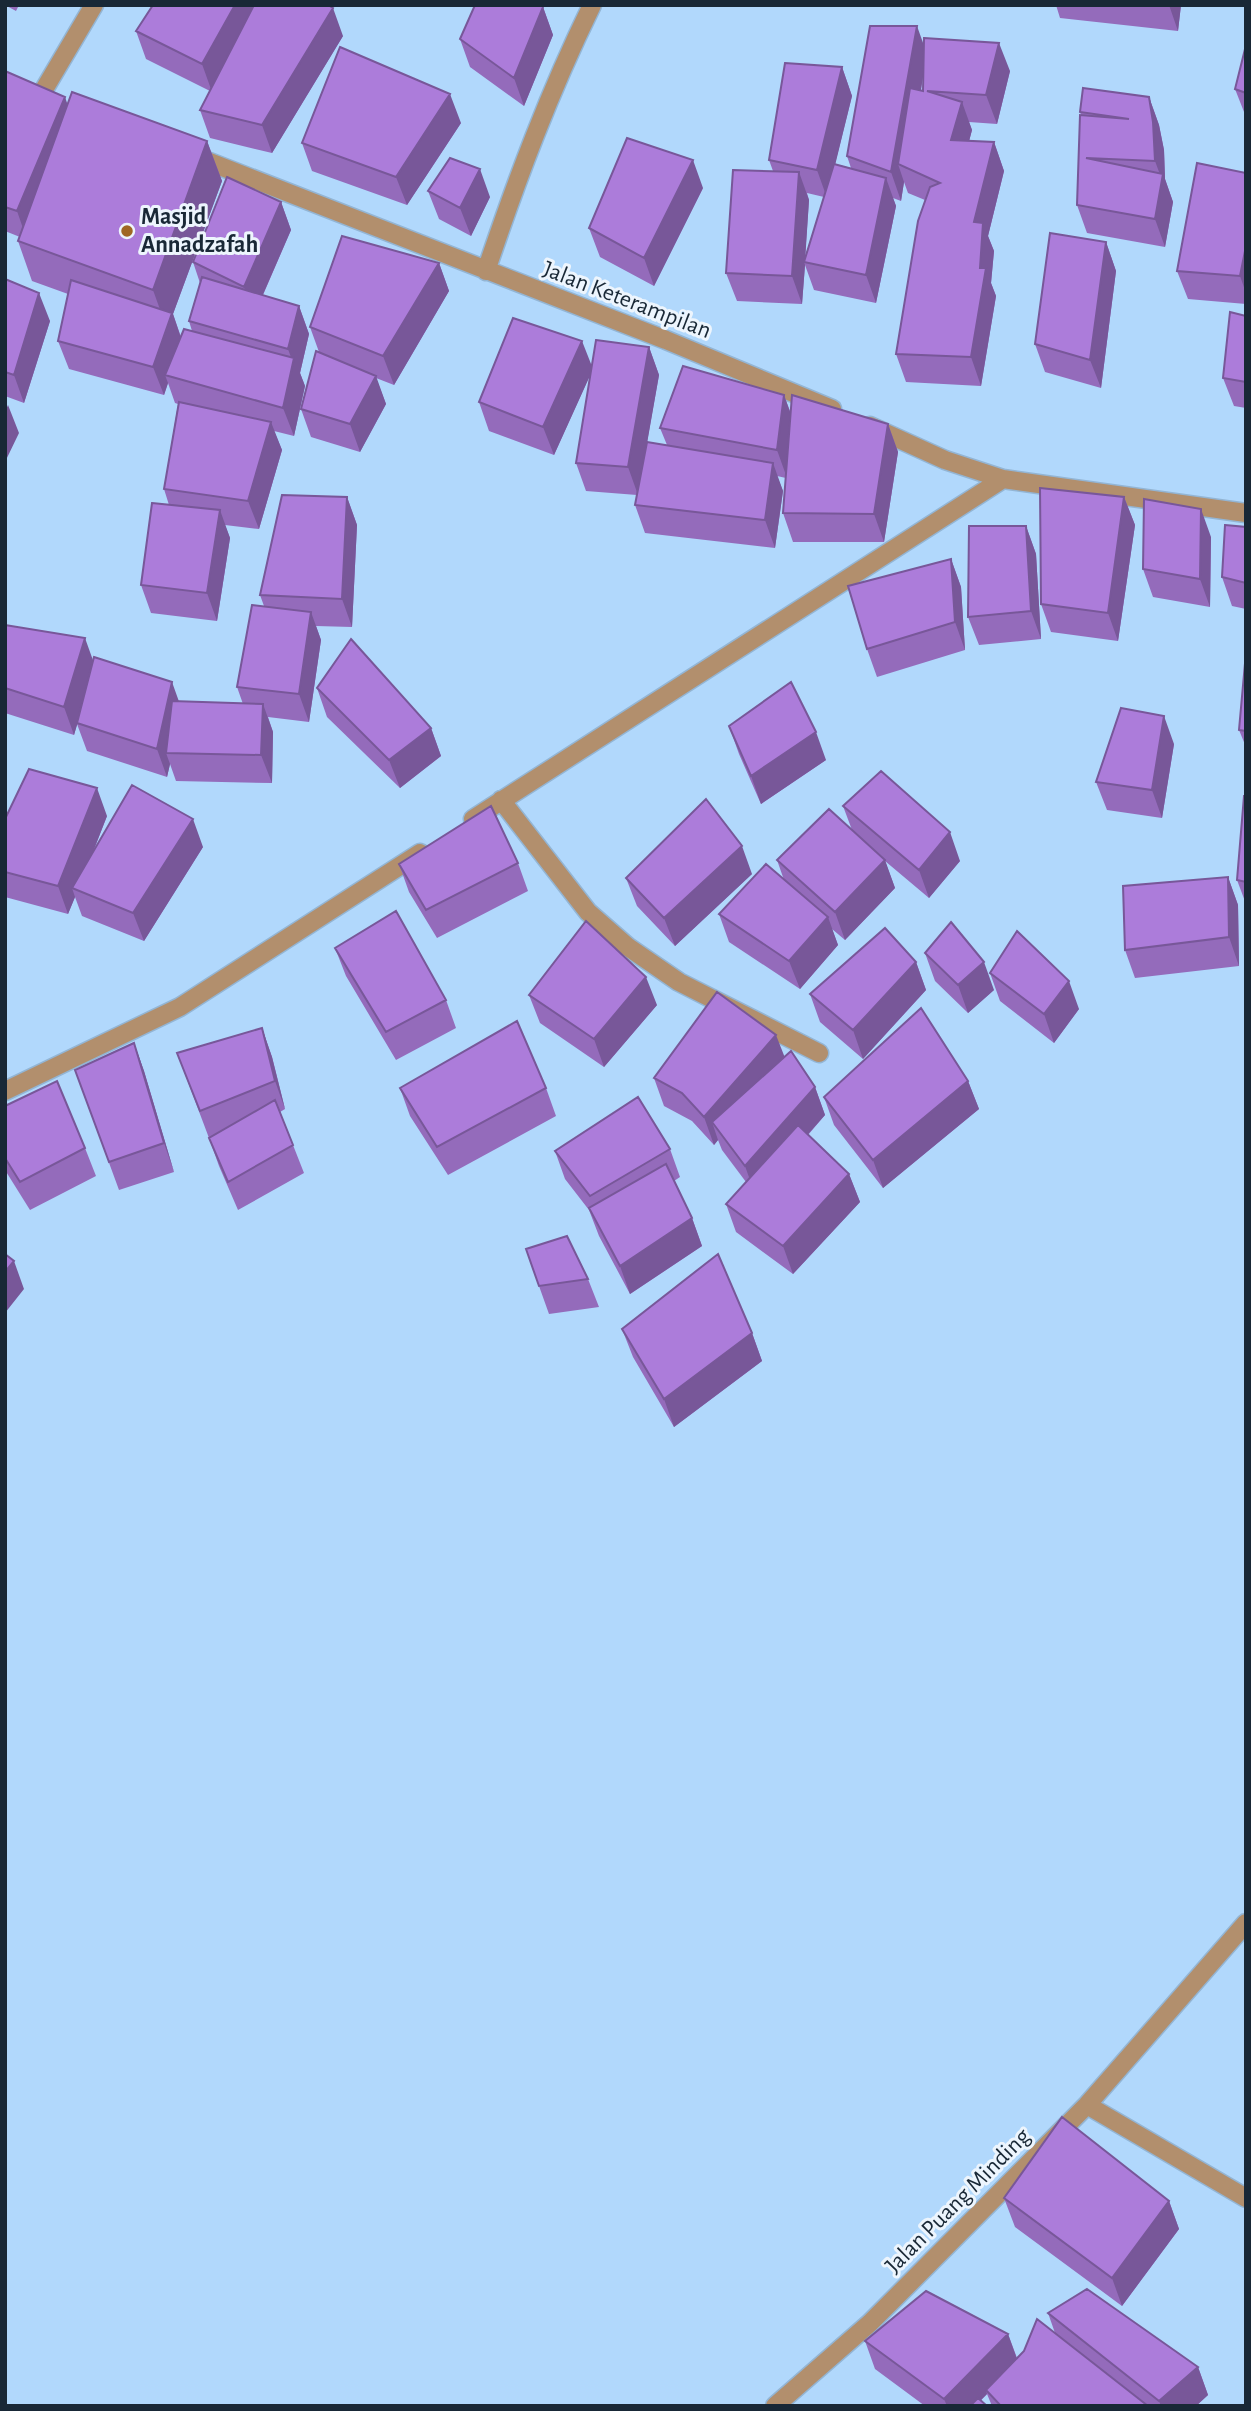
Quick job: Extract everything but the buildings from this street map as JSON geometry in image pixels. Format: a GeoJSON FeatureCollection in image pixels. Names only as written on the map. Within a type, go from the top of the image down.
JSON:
{"type":"FeatureCollection","features":[{"type":"Feature","properties":{"kind":"street"},"geometry":{"type":"LineString","coordinates":[[42,93],[94,5]]}},
{"type":"Feature","properties":{"kind":"street"},"geometry":{"type":"LineString","coordinates":[[486,271],[522,163],[559,73],[592,5]]}},
{"type":"Feature","properties":{"kind":"street","name":"Jalan Keterampilan"},"geometry":{"type":"LineString","coordinates":[[181,151],[679,345],[945,460],[1003,479],[1246,513]]}},
{"type":"Feature","properties":{"kind":"street"},"geometry":{"type":"LineString","coordinates":[[454,831],[1003,479]]}},
{"type":"Feature","properties":{"kind":"street"},"geometry":{"type":"LineString","coordinates":[[501,800],[588,912],[628,947],[679,982],[819,1053]]}},
{"type":"Feature","properties":{"kind":"street"},"geometry":{"type":"LineString","coordinates":[[5,1091],[180,1007],[431,846]]}},
{"type":"Feature","properties":{"kind":"street","name":"Jalan Puang Minding"},"geometry":{"type":"LineString","coordinates":[[775,2406],[870,2323],[1087,2105],[1246,1923]]}},
{"type":"Feature","properties":{"kind":"street"},"geometry":{"type":"LineString","coordinates":[[1087,2105],[1246,2199]]}},
{"type":"Feature","properties":{"kind":"place","name":"Masjid Annadzafah"},"geometry":{"type":"Point","coordinates":[127,231]}}]}
